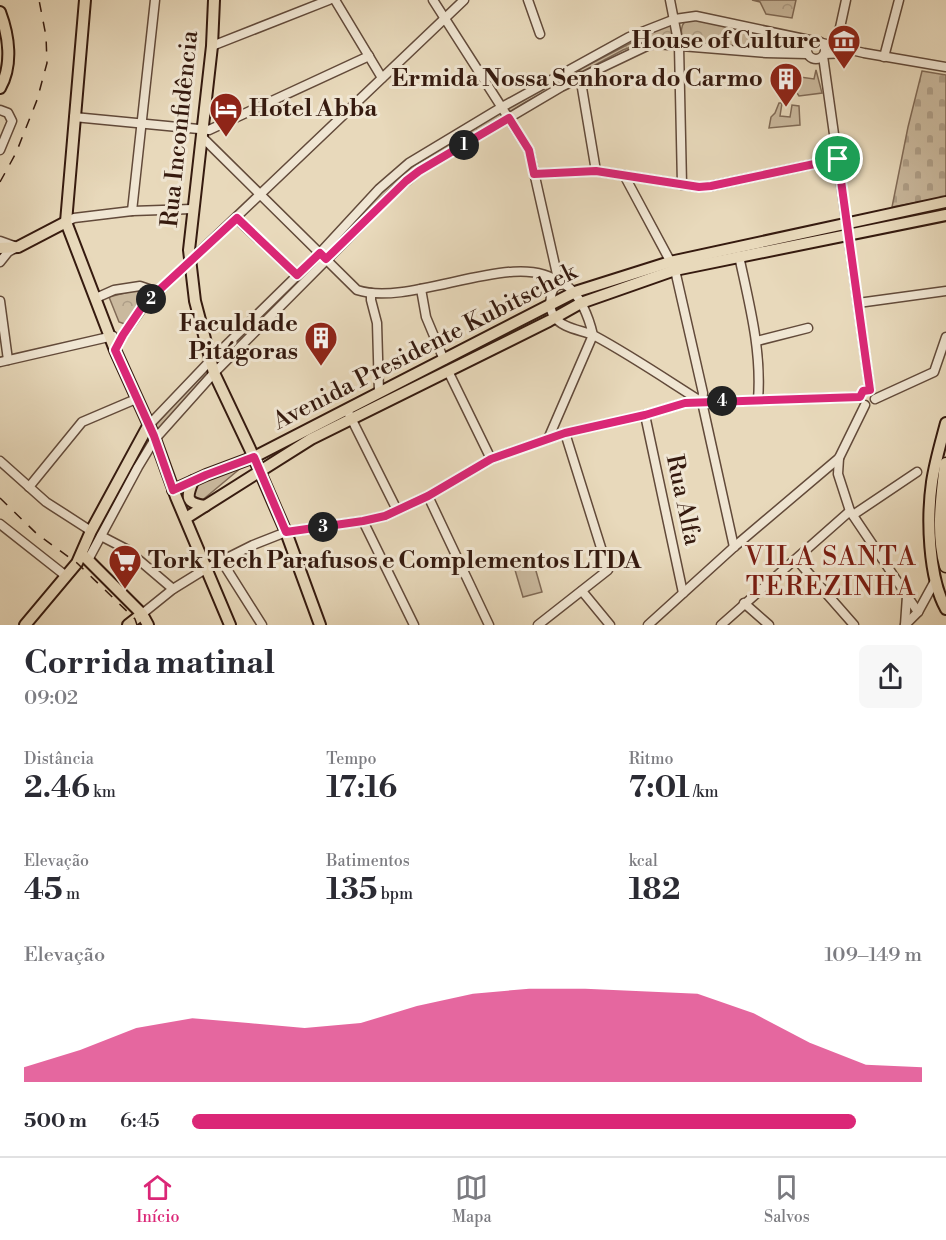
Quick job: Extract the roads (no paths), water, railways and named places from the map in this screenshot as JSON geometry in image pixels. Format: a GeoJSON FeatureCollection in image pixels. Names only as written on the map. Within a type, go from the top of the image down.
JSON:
{"type":"FeatureCollection","features":[{"type":"Feature","properties":{"kind":"highway"},"geometry":{"type":"LineString","coordinates":[[946,464],[941,508],[942,552],[946,567]]}},
{"type":"Feature","properties":{"kind":"main road"},"geometry":{"type":"LineString","coordinates":[[85,0],[66,222],[115,350],[155,439],[173,490],[230,625]]}},
{"type":"Feature","properties":{"kind":"main road","name":"Rua Inconfidência"},"geometry":{"type":"LineString","coordinates":[[214,0],[212,46],[192,209],[189,263],[195,301],[214,373],[286,532],[321,625]]}},
{"type":"Feature","properties":{"kind":"main road"},"geometry":{"type":"LineString","coordinates":[[0,12],[7,30],[8,60],[0,88]]}},
{"type":"Feature","properties":{"kind":"main road","name":"Avenida Presidente Kubitschek"},"geometry":{"type":"LineString","coordinates":[[173,490],[254,457],[448,371],[581,303],[673,266],[739,256],[946,202]]}},
{"type":"Feature","properties":{"kind":"main road","name":"Avenida Presidente Kubitschek"},"geometry":{"type":"LineString","coordinates":[[186,518],[311,439],[379,392],[575,292],[673,266],[848,228],[946,215]]}},
{"type":"Feature","properties":{"kind":"main road"},"geometry":{"type":"LineString","coordinates":[[0,248],[18,247],[66,222]]}},
{"type":"Feature","properties":{"kind":"main road"},"geometry":{"type":"LineString","coordinates":[[946,423],[932,481],[931,504],[932,559],[935,581],[946,609]]}},
{"type":"Feature","properties":{"kind":"main road"},"geometry":{"type":"LineString","coordinates":[[27,624],[66,576],[85,557],[148,426]]}},
{"type":"Feature","properties":{"kind":"main road"},"geometry":{"type":"LineString","coordinates":[[193,481],[188,492],[190,500],[193,504],[205,506]]}},
{"type":"Feature","properties":{"kind":"main road"},"geometry":{"type":"LineString","coordinates":[[85,557],[142,614],[148,625]]}},
{"type":"Feature","properties":{"kind":"main road"},"geometry":{"type":"LineString","coordinates":[[128,625],[142,614]]}},
{"type":"Feature","properties":{"kind":"street"},"geometry":{"type":"LineString","coordinates":[[132,211],[155,0]]}},
{"type":"Feature","properties":{"kind":"street"},"geometry":{"type":"LineString","coordinates":[[212,46],[328,0]]}},
{"type":"Feature","properties":{"kind":"street"},"geometry":{"type":"LineString","coordinates":[[335,0],[382,78]]}},
{"type":"Feature","properties":{"kind":"street"},"geometry":{"type":"LineString","coordinates":[[433,0],[529,150],[560,283]]}},
{"type":"Feature","properties":{"kind":"street"},"geometry":{"type":"LineString","coordinates":[[115,350],[144,304],[464,0]]}},
{"type":"Feature","properties":{"kind":"street"},"geometry":{"type":"LineString","coordinates":[[528,0],[540,34]]}},
{"type":"Feature","properties":{"kind":"street"},"geometry":{"type":"LineString","coordinates":[[670,0],[682,46]]}},
{"type":"Feature","properties":{"kind":"street"},"geometry":{"type":"LineString","coordinates":[[836,46],[846,0]]}},
{"type":"Feature","properties":{"kind":"street"},"geometry":{"type":"LineString","coordinates":[[884,57],[899,0]]}},
{"type":"Feature","properties":{"kind":"street"},"geometry":{"type":"LineString","coordinates":[[96,533],[155,439],[323,256],[380,189],[409,163],[502,107],[629,36],[675,19],[696,16],[864,53],[946,67]]}},
{"type":"Feature","properties":{"kind":"street"},"geometry":{"type":"LineString","coordinates":[[682,185],[680,30],[685,18]]}},
{"type":"Feature","properties":{"kind":"street"},"geometry":{"type":"LineString","coordinates":[[818,42],[825,47],[828,89],[870,390],[875,399]]}},
{"type":"Feature","properties":{"kind":"street"},"geometry":{"type":"LineString","coordinates":[[818,42],[808,45],[810,57],[822,73],[828,89]]}},
{"type":"Feature","properties":{"kind":"street"},"geometry":{"type":"LineString","coordinates":[[148,426],[297,275],[323,256],[406,181],[419,171],[580,76],[656,44],[818,59],[824,55],[864,53]]}},
{"type":"Feature","properties":{"kind":"street"},"geometry":{"type":"LineString","coordinates":[[74,117],[202,133],[369,56]]}},
{"type":"Feature","properties":{"kind":"street"},"geometry":{"type":"LineString","coordinates":[[580,76],[596,171]]}},
{"type":"Feature","properties":{"kind":"street"},"geometry":{"type":"LineString","coordinates":[[0,111],[8,113],[12,121],[0,150]]}},
{"type":"Feature","properties":{"kind":"street"},"geometry":{"type":"LineString","coordinates":[[202,133],[357,290],[371,293],[394,293],[495,273],[543,273],[568,285],[581,303],[593,335],[548,439]]}},
{"type":"Feature","properties":{"kind":"street"},"geometry":{"type":"LineString","coordinates":[[534,174],[596,171],[682,185],[711,186],[838,159]]}},
{"type":"Feature","properties":{"kind":"street"},"geometry":{"type":"LineString","coordinates":[[624,175],[673,266],[703,393],[702,402],[734,547]]}},
{"type":"Feature","properties":{"kind":"street"},"geometry":{"type":"LineString","coordinates":[[66,222],[74,218],[132,211],[192,209]]}},
{"type":"Feature","properties":{"kind":"street"},"geometry":{"type":"LineString","coordinates":[[237,218],[297,275]]}},
{"type":"Feature","properties":{"kind":"street"},"geometry":{"type":"LineString","coordinates":[[0,241],[18,247]]}},
{"type":"Feature","properties":{"kind":"street"},"geometry":{"type":"LineString","coordinates":[[0,262],[9,252],[18,247]]}},
{"type":"Feature","properties":{"kind":"street"},"geometry":{"type":"LineString","coordinates":[[739,256],[757,341],[760,376],[758,400]]}},
{"type":"Feature","properties":{"kind":"street"},"geometry":{"type":"LineString","coordinates":[[560,283],[552,290],[550,306],[554,318],[593,335],[702,402]]}},
{"type":"Feature","properties":{"kind":"street"},"geometry":{"type":"LineString","coordinates":[[96,298],[114,290],[140,286],[158,292]]}},
{"type":"Feature","properties":{"kind":"street"},"geometry":{"type":"LineString","coordinates":[[421,289],[426,317],[444,360]]}},
{"type":"Feature","properties":{"kind":"street"},"geometry":{"type":"LineString","coordinates":[[858,303],[946,291]]}},
{"type":"Feature","properties":{"kind":"street"},"geometry":{"type":"LineString","coordinates":[[371,293],[377,323],[379,392]]}},
{"type":"Feature","properties":{"kind":"street"},"geometry":{"type":"LineString","coordinates":[[0,301],[4,361],[123,335]]}},
{"type":"Feature","properties":{"kind":"street"},"geometry":{"type":"LineString","coordinates":[[757,341],[808,328]]}},
{"type":"Feature","properties":{"kind":"street"},"geometry":{"type":"LineString","coordinates":[[142,614],[173,589],[221,560],[286,532],[363,521],[397,510],[428,496],[491,459],[565,433],[645,415],[685,403],[758,400],[863,401],[872,404],[875,399],[934,372],[946,337]]}},
{"type":"Feature","properties":{"kind":"street"},"geometry":{"type":"LineString","coordinates":[[448,371],[491,459]]}},
{"type":"Feature","properties":{"kind":"street"},"geometry":{"type":"LineString","coordinates":[[870,390],[863,391],[863,401],[839,458],[838,474],[851,513],[918,612],[916,625]]}},
{"type":"Feature","properties":{"kind":"street"},"geometry":{"type":"LineString","coordinates":[[29,487],[82,422],[136,399]]}},
{"type":"Feature","properties":{"kind":"street"},"geometry":{"type":"LineString","coordinates":[[348,414],[397,510]]}},
{"type":"Feature","properties":{"kind":"street","name":"Rua Alfa"},"geometry":{"type":"LineString","coordinates":[[645,415],[683,593]]}},
{"type":"Feature","properties":{"kind":"street"},"geometry":{"type":"LineString","coordinates":[[538,625],[608,570],[565,433]]}},
{"type":"Feature","properties":{"kind":"street"},"geometry":{"type":"LineString","coordinates":[[648,625],[734,547],[839,458]]}},
{"type":"Feature","properties":{"kind":"street"},"geometry":{"type":"LineString","coordinates":[[0,461],[46,502],[126,549],[173,589]]}},
{"type":"Feature","properties":{"kind":"street"},"geometry":{"type":"LineString","coordinates":[[721,625],[851,513],[917,472]]}},
{"type":"Feature","properties":{"kind":"street"},"geometry":{"type":"LineString","coordinates":[[428,496],[489,625]]}},
{"type":"Feature","properties":{"kind":"street"},"geometry":{"type":"LineString","coordinates":[[363,521],[414,625]]}},
{"type":"Feature","properties":{"kind":"street"},"geometry":{"type":"LineString","coordinates":[[0,524],[66,576]]}},
{"type":"Feature","properties":{"kind":"street"},"geometry":{"type":"LineString","coordinates":[[221,560],[262,625]]}},
{"type":"Feature","properties":{"kind":"street"},"geometry":{"type":"LineString","coordinates":[[797,560],[854,625]]}},
{"type":"Feature","properties":{"kind":"street"},"geometry":{"type":"LineString","coordinates":[[905,625],[918,612],[935,581]]}},
{"type":"Feature","properties":{"kind":"street"},"geometry":{"type":"LineString","coordinates":[[582,591],[610,625]]}},
{"type":"Feature","properties":{"kind":"street"},"geometry":{"type":"LineString","coordinates":[[905,625],[907,596]]}},
{"type":"Feature","properties":{"kind":"street"},"geometry":{"type":"LineString","coordinates":[[744,603],[769,625]]}},
{"type":"Feature","properties":{"kind":"railway"},"geometry":{"type":"LineString","coordinates":[[0,182],[16,153],[37,100],[47,63],[46,36],[39,0]]}},
{"type":"Feature","properties":{"kind":"railway"},"geometry":{"type":"LineString","coordinates":[[0,498],[37,534],[77,563],[135,619],[137,625]]}},
{"type":"Feature","properties":{"kind":"place","name":"House of Culture"},"geometry":{"type":"Point","coordinates":[844,70]}},
{"type":"Feature","properties":{"kind":"place","name":"Ermida Nossa Senhora do Carmo"},"geometry":{"type":"Point","coordinates":[786,108]}},
{"type":"Feature","properties":{"kind":"place","name":"Hotel Abba"},"geometry":{"type":"Point","coordinates":[226,138]}},
{"type":"Feature","properties":{"kind":"place","name":"Faculdade Pitágoras"},"geometry":{"type":"Point","coordinates":[321,367]}},
{"type":"Feature","properties":{"kind":"place","name":"Tork Tech Parafusos e Complementos LTDA"},"geometry":{"type":"Point","coordinates":[125,590]}},
{"type":"Feature","properties":{"kind":"district","name":"VILA SANTA TEREZINHA"},"geometry":{"type":"Point","coordinates":[831,572]}}]}
